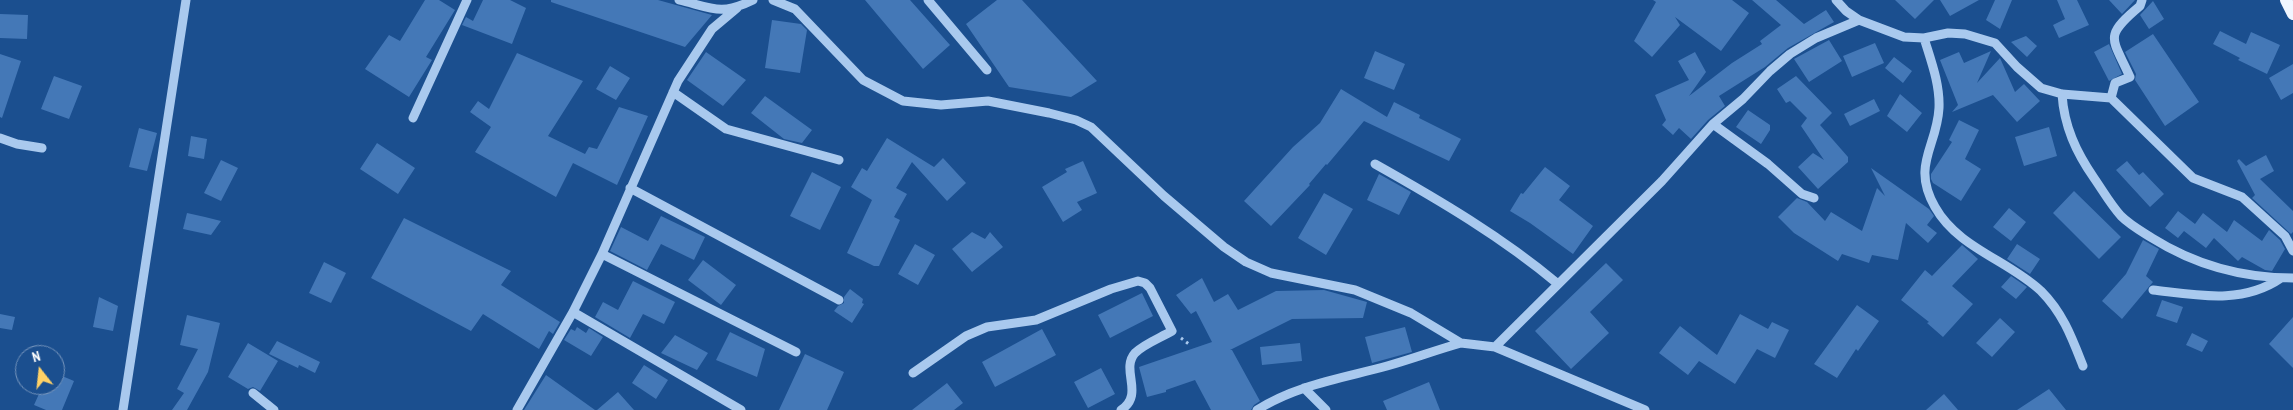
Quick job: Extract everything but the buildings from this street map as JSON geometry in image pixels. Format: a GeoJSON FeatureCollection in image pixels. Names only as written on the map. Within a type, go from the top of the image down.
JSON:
{"type":"FeatureCollection","features":[{"type":"Feature","properties":{"kind":"main road"},"geometry":{"type":"LineString","coordinates":[[2286,0],[2293,14]]}},
{"type":"Feature","properties":{"kind":"street"},"geometry":{"type":"LineString","coordinates":[[124,409],[186,0]]}},
{"type":"Feature","properties":{"kind":"street"},"geometry":{"type":"LineString","coordinates":[[413,118],[467,0]]}},
{"type":"Feature","properties":{"kind":"street"},"geometry":{"type":"LineString","coordinates":[[679,0],[723,11],[737,8]]}},
{"type":"Feature","properties":{"kind":"street"},"geometry":{"type":"LineString","coordinates":[[518,410],[573,312],[602,254],[673,92],[692,58],[712,29],[737,8],[753,0]]}},
{"type":"Feature","properties":{"kind":"street"},"geometry":{"type":"LineString","coordinates":[[773,0],[795,9],[863,80],[903,101],[941,105],[988,101],[1020,106],[1076,120],[1091,126],[1164,196],[1224,247],[1246,262],[1271,273],[1355,290],[1411,313],[1461,343]]}},
{"type":"Feature","properties":{"kind":"street"},"geometry":{"type":"LineString","coordinates":[[928,0],[987,70]]}},
{"type":"Feature","properties":{"kind":"street"},"geometry":{"type":"LineString","coordinates":[[1836,0],[1846,11],[1859,20],[1904,37],[1924,38],[1948,33],[1965,34],[1995,43],[2017,67],[2041,88],[2062,94],[2111,98],[2194,178],[2242,197],[2285,236],[2293,251]]}},
{"type":"Feature","properties":{"kind":"street"},"geometry":{"type":"LineString","coordinates":[[2111,98],[2115,83],[2130,77],[2113,40],[2115,30],[2140,6],[2142,0]]}},
{"type":"Feature","properties":{"kind":"street"},"geometry":{"type":"LineString","coordinates":[[1495,347],[1662,181],[1713,124],[1743,99],[1790,54],[1816,38],[1859,20]]}},
{"type":"Feature","properties":{"kind":"street"},"geometry":{"type":"LineString","coordinates":[[1924,38],[1935,72],[1939,109],[1925,166],[1926,185],[1934,207],[1960,236],[2040,291],[2065,321],[2083,366]]}},
{"type":"Feature","properties":{"kind":"street"},"geometry":{"type":"LineString","coordinates":[[673,92],[726,129],[839,160]]}},
{"type":"Feature","properties":{"kind":"street"},"geometry":{"type":"LineString","coordinates":[[2062,94],[2064,114],[2072,142],[2082,160],[2121,216],[2169,249],[2196,261],[2255,277],[2293,278]]}},
{"type":"Feature","properties":{"kind":"street"},"geometry":{"type":"LineString","coordinates":[[1713,124],[1768,164],[1802,194],[1814,198]]}},
{"type":"Feature","properties":{"kind":"street"},"geometry":{"type":"LineString","coordinates":[[0,138],[17,144],[42,148]]}},
{"type":"Feature","properties":{"kind":"street"},"geometry":{"type":"LineString","coordinates":[[1375,164],[1438,200],[1490,233],[1558,284]]}},
{"type":"Feature","properties":{"kind":"street"},"geometry":{"type":"LineString","coordinates":[[630,188],[839,300]]}},
{"type":"Feature","properties":{"kind":"street"},"geometry":{"type":"LineString","coordinates":[[602,254],[796,352]]}},
{"type":"Feature","properties":{"kind":"street"},"geometry":{"type":"LineString","coordinates":[[2153,290],[2198,296],[2232,296],[2256,292],[2268,287],[2281,278]]}},
{"type":"Feature","properties":{"kind":"street"},"geometry":{"type":"LineString","coordinates":[[913,373],[966,336],[987,328],[1036,320],[1111,289],[1138,281],[1143,282],[1150,288],[1172,332],[1143,347],[1132,358],[1130,370],[1132,397],[1128,405],[1121,410]]}},
{"type":"Feature","properties":{"kind":"street"},"geometry":{"type":"LineString","coordinates":[[573,312],[741,410]]}},
{"type":"Feature","properties":{"kind":"street"},"geometry":{"type":"LineString","coordinates":[[1256,410],[1269,402],[1304,388],[1388,366],[1461,343],[1495,347],[1646,410]]}},
{"type":"Feature","properties":{"kind":"street"},"geometry":{"type":"LineString","coordinates":[[1304,388],[1326,410]]}},
{"type":"Feature","properties":{"kind":"street"},"geometry":{"type":"LineString","coordinates":[[253,393],[274,410]]}}]}
